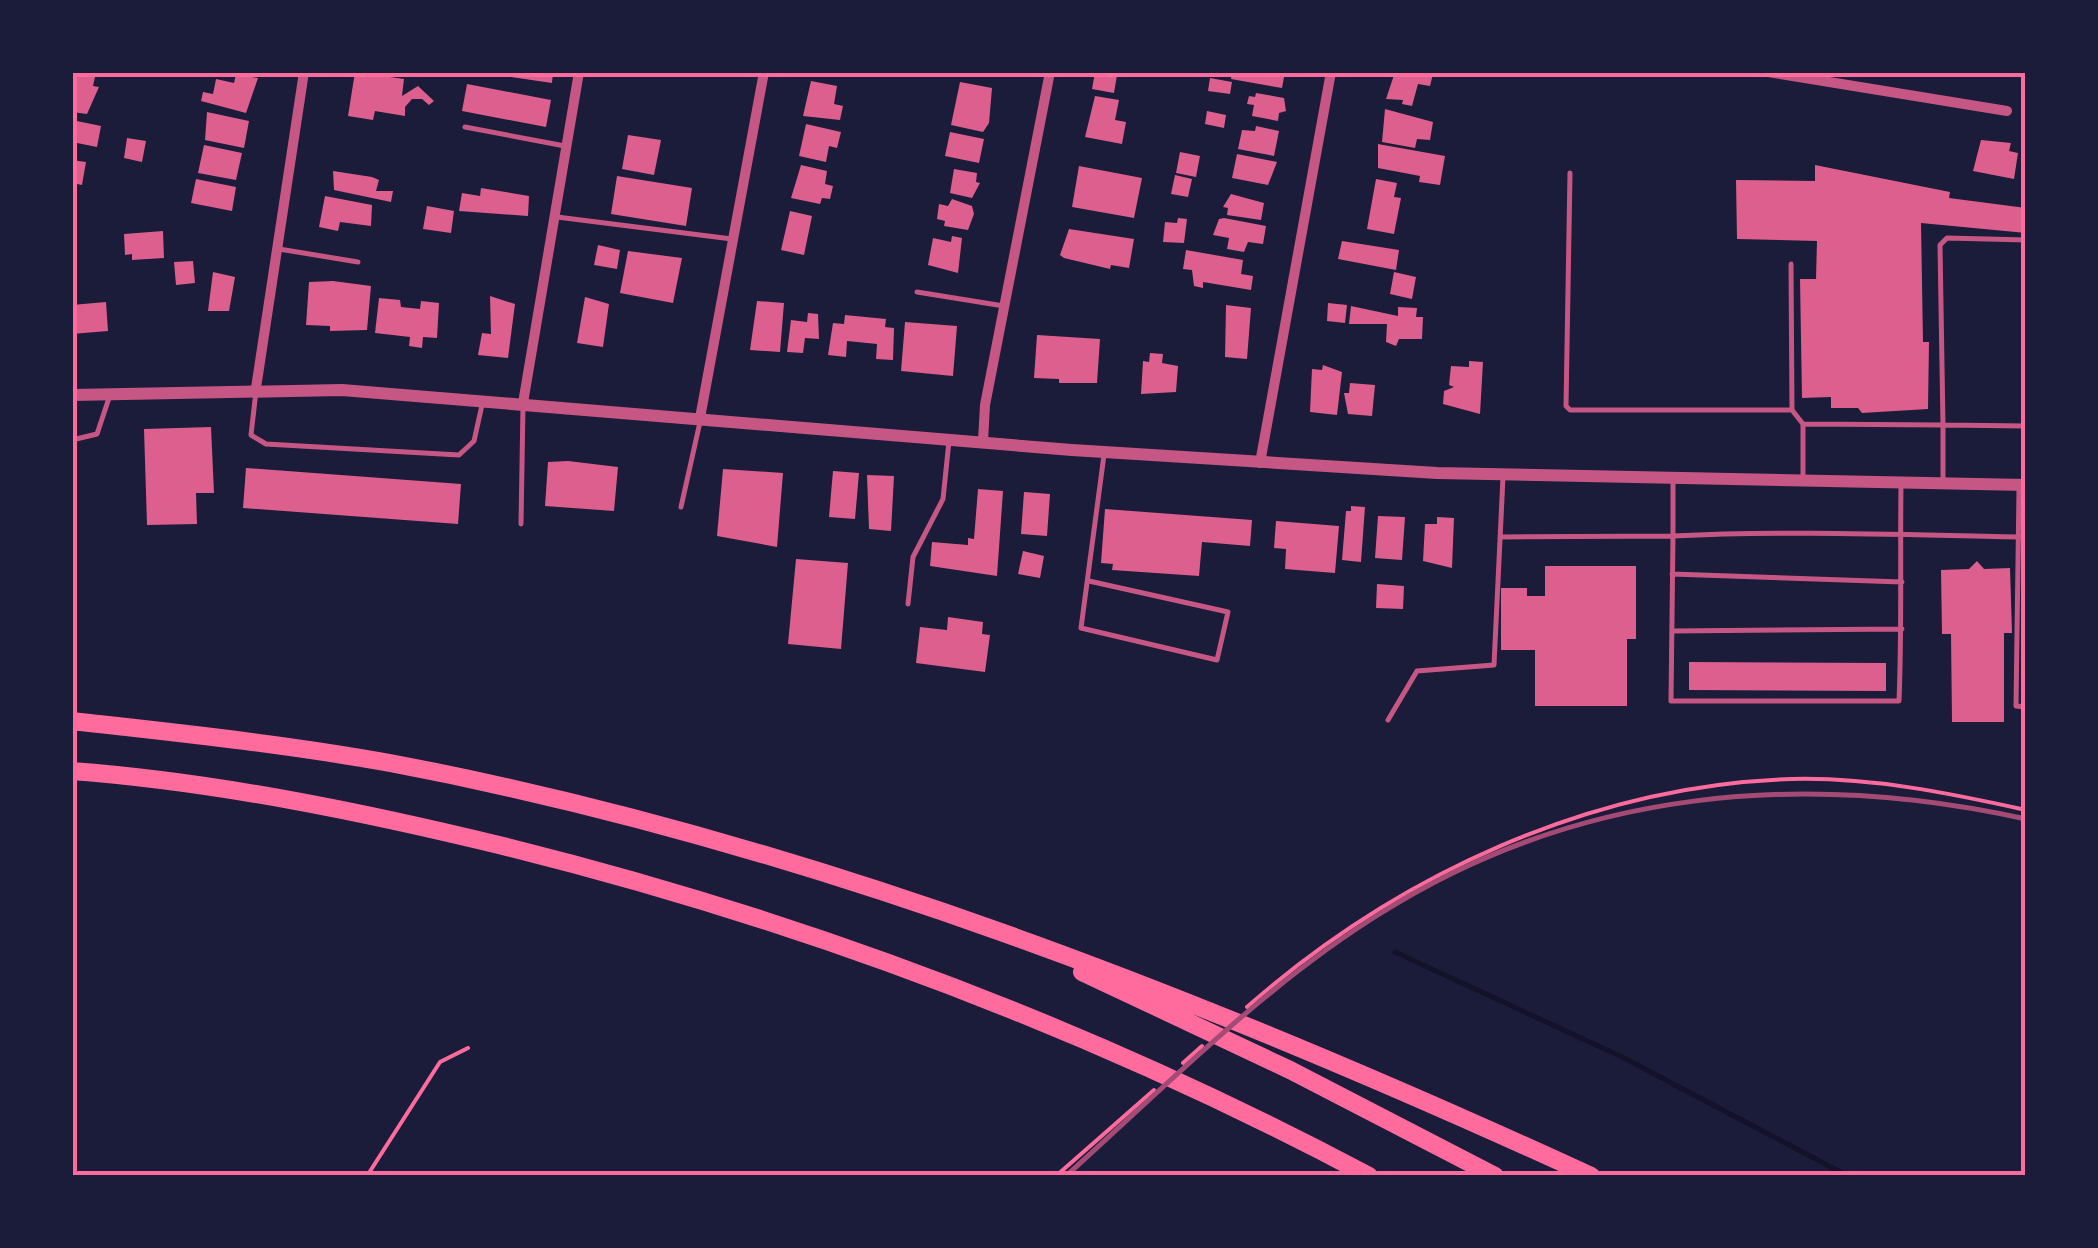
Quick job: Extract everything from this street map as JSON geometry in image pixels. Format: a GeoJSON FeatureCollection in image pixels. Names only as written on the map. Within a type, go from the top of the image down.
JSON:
{"type":"FeatureCollection","features":[{"type":"Feature","properties":{"kind":"highway"},"geometry":{"type":"LineString","coordinates":[[72,721],[280,744],[507,790],[779,858],[986,928],[1163,999],[1312,1052],[1591,1176]]}},
{"type":"Feature","properties":{"kind":"highway"},"geometry":{"type":"LineString","coordinates":[[72,770],[282,799],[436,830],[601,870],[756,916],[910,968],[1113,1050],[1247,1111],[1369,1176]]}},
{"type":"Feature","properties":{"kind":"highway"},"geometry":{"type":"LineString","coordinates":[[1163,999],[1495,1176]]}},
{"type":"Feature","properties":{"kind":"street"},"geometry":{"type":"LineString","coordinates":[[256,388],[304,72]]}},
{"type":"Feature","properties":{"kind":"street"},"geometry":{"type":"LineString","coordinates":[[523,403],[579,72]]}},
{"type":"Feature","properties":{"kind":"street"},"geometry":{"type":"LineString","coordinates":[[700,418],[764,72]]}},
{"type":"Feature","properties":{"kind":"street"},"geometry":{"type":"LineString","coordinates":[[983,441],[1004,306],[1050,72]]}},
{"type":"Feature","properties":{"kind":"street"},"geometry":{"type":"LineString","coordinates":[[1260,462],[1331,72]]}},
{"type":"Feature","properties":{"kind":"street"},"geometry":{"type":"LineString","coordinates":[[1768,72],[2007,110]]}},
{"type":"Feature","properties":{"kind":"street"},"geometry":{"type":"LineString","coordinates":[[72,395],[256,388],[483,400],[1260,462],[1503,474],[2022,485]]}},
{"type":"Feature","properties":{"kind":"lane"},"geometry":{"type":"LineString","coordinates":[[465,127],[566,146]]}},
{"type":"Feature","properties":{"kind":"lane"},"geometry":{"type":"LineString","coordinates":[[1570,173],[1566,406],[1570,410],[1792,410]]}},
{"type":"Feature","properties":{"kind":"lane"},"geometry":{"type":"LineString","coordinates":[[554,216],[732,240]]}},
{"type":"Feature","properties":{"kind":"lane"},"geometry":{"type":"LineString","coordinates":[[1943,481],[1940,244],[1946,238],[2026,240]]}},
{"type":"Feature","properties":{"kind":"lane"},"geometry":{"type":"LineString","coordinates":[[276,249],[358,262]]}},
{"type":"Feature","properties":{"kind":"lane"},"geometry":{"type":"LineString","coordinates":[[1791,264],[1792,410],[1803,424],[1803,478]]}},
{"type":"Feature","properties":{"kind":"lane"},"geometry":{"type":"LineString","coordinates":[[917,292],[1004,306]]}},
{"type":"Feature","properties":{"kind":"lane"},"geometry":{"type":"LineString","coordinates":[[256,388],[251,435],[266,444],[459,455],[474,441],[483,400]]}},
{"type":"Feature","properties":{"kind":"lane"},"geometry":{"type":"LineString","coordinates":[[72,440],[96,434],[110,394]]}},
{"type":"Feature","properties":{"kind":"lane"},"geometry":{"type":"LineString","coordinates":[[521,524],[523,403]]}},
{"type":"Feature","properties":{"kind":"lane"},"geometry":{"type":"LineString","coordinates":[[681,507],[700,418]]}},
{"type":"Feature","properties":{"kind":"lane"},"geometry":{"type":"LineString","coordinates":[[1803,424],[2026,426]]}},
{"type":"Feature","properties":{"kind":"lane"},"geometry":{"type":"LineString","coordinates":[[908,604],[914,558],[943,500],[950,438]]}},
{"type":"Feature","properties":{"kind":"lane"},"geometry":{"type":"LineString","coordinates":[[1089,581],[1228,612],[1217,660],[1080,628],[1104,452]]}},
{"type":"Feature","properties":{"kind":"lane"},"geometry":{"type":"LineString","coordinates":[[1388,720],[1418,671],[1494,665],[1503,474]]}},
{"type":"Feature","properties":{"kind":"lane"},"geometry":{"type":"LineString","coordinates":[[1672,476],[1671,702],[1899,701],[1900,480]]}},
{"type":"Feature","properties":{"kind":"lane"},"geometry":{"type":"LineString","coordinates":[[2022,485],[2016,706],[2026,707]]}},
{"type":"Feature","properties":{"kind":"lane"},"geometry":{"type":"LineString","coordinates":[[1502,538],[2022,537]]}},
{"type":"Feature","properties":{"kind":"lane"},"geometry":{"type":"LineString","coordinates":[[1672,574],[1902,582]]}},
{"type":"Feature","properties":{"kind":"lane"},"geometry":{"type":"LineString","coordinates":[[1672,630],[1902,629]]}},
{"type":"Feature","properties":{"kind":"lane"},"geometry":{"type":"LineString","coordinates":[[2017,639],[2026,644]]}},
{"type":"Feature","properties":{"kind":"path"},"geometry":{"type":"LineString","coordinates":[[1242,1010],[1377,909],[1432,876],[1480,854],[1626,804],[1711,786],[1793,779],[1922,789],[2026,810]]}},
{"type":"Feature","properties":{"kind":"path"},"geometry":{"type":"LineString","coordinates":[[1179,1066],[1205,1043]]}},
{"type":"Feature","properties":{"kind":"path"},"geometry":{"type":"LineString","coordinates":[[367,1176],[440,1062],[468,1048]]}},
{"type":"Feature","properties":{"kind":"path"},"geometry":{"type":"LineString","coordinates":[[1056,1176],[1166,1079]]}},
{"type":"Feature","properties":{"kind":"building"},"geometry":{"type":"Polygon","coordinates":[[[72,72],[95,77],[93,86],[99,87],[87,114],[72,112],[72,72]]]}},
{"type":"Feature","properties":{"kind":"building"},"geometry":{"type":"Polygon","coordinates":[[[355,72],[404,79],[402,96],[418,86],[434,101],[429,105],[422,99],[412,99],[405,107],[405,116],[375,111],[373,120],[348,116],[355,72]]]}},
{"type":"Feature","properties":{"kind":"building"},"geometry":{"type":"Polygon","coordinates":[[[512,72],[553,72],[552,83],[511,77],[512,72]]]}},
{"type":"Feature","properties":{"kind":"building"},"geometry":{"type":"Polygon","coordinates":[[[1095,72],[1117,75],[1114,93],[1092,89],[1095,72]]]}},
{"type":"Feature","properties":{"kind":"building"},"geometry":{"type":"Polygon","coordinates":[[[1232,72],[1285,72],[1282,88],[1231,79],[1232,72]]]}},
{"type":"Feature","properties":{"kind":"building"},"geometry":{"type":"Polygon","coordinates":[[[1395,72],[1433,74],[1430,86],[1418,84],[1412,106],[1402,104],[1403,100],[1386,99],[1395,72]]]}},
{"type":"Feature","properties":{"kind":"building"},"geometry":{"type":"Polygon","coordinates":[[[236,74],[258,78],[246,113],[201,101],[203,92],[213,94],[216,79],[234,83],[236,74]]]}},
{"type":"Feature","properties":{"kind":"building"},"geometry":{"type":"Polygon","coordinates":[[[1210,78],[1232,82],[1230,94],[1208,91],[1210,78]]]}},
{"type":"Feature","properties":{"kind":"building"},"geometry":{"type":"Polygon","coordinates":[[[811,81],[837,86],[834,104],[843,106],[840,120],[803,116],[811,81]]]}},
{"type":"Feature","properties":{"kind":"building"},"geometry":{"type":"Polygon","coordinates":[[[960,82],[992,88],[989,123],[983,132],[951,125],[960,82]]]}},
{"type":"Feature","properties":{"kind":"building"},"geometry":{"type":"Polygon","coordinates":[[[467,84],[551,100],[546,127],[462,111],[467,84]]]}},
{"type":"Feature","properties":{"kind":"building"},"geometry":{"type":"Polygon","coordinates":[[[1256,93],[1284,98],[1286,111],[1279,113],[1278,121],[1252,116],[1254,105],[1247,104],[1249,96],[1255,97],[1256,93]]]}},
{"type":"Feature","properties":{"kind":"building"},"geometry":{"type":"Polygon","coordinates":[[[1095,96],[1119,100],[1115,120],[1126,122],[1122,144],[1085,137],[1095,96]]]}},
{"type":"Feature","properties":{"kind":"building"},"geometry":{"type":"Polygon","coordinates":[[[1385,109],[1433,122],[1430,140],[1417,139],[1415,148],[1382,142],[1385,109]]]}},
{"type":"Feature","properties":{"kind":"building"},"geometry":{"type":"Polygon","coordinates":[[[1207,111],[1226,115],[1224,128],[1205,124],[1207,111]]]}},
{"type":"Feature","properties":{"kind":"building"},"geometry":{"type":"Polygon","coordinates":[[[207,112],[249,121],[244,148],[205,140],[207,112]]]}},
{"type":"Feature","properties":{"kind":"building"},"geometry":{"type":"Polygon","coordinates":[[[72,120],[101,126],[97,147],[72,142],[72,120]]]}},
{"type":"Feature","properties":{"kind":"building"},"geometry":{"type":"Polygon","coordinates":[[[806,124],[841,132],[837,148],[829,146],[826,162],[799,156],[806,124]]]}},
{"type":"Feature","properties":{"kind":"building"},"geometry":{"type":"Polygon","coordinates":[[[1256,126],[1279,131],[1274,156],[1238,149],[1242,130],[1255,131],[1256,126]]]}},
{"type":"Feature","properties":{"kind":"building"},"geometry":{"type":"Polygon","coordinates":[[[950,132],[984,139],[979,163],[945,156],[950,132]]]}},
{"type":"Feature","properties":{"kind":"building"},"geometry":{"type":"Polygon","coordinates":[[[628,135],[661,140],[654,175],[622,169],[628,135]]]}},
{"type":"Feature","properties":{"kind":"building"},"geometry":{"type":"Polygon","coordinates":[[[127,138],[146,141],[142,162],[124,158],[127,138]]]}},
{"type":"Feature","properties":{"kind":"building"},"geometry":{"type":"Polygon","coordinates":[[[1981,140],[2011,143],[2009,151],[2018,153],[2014,179],[1973,171],[1981,140]]]}},
{"type":"Feature","properties":{"kind":"building"},"geometry":{"type":"Polygon","coordinates":[[[1378,144],[1445,156],[1440,185],[1419,182],[1420,176],[1378,168],[1378,144]]]}},
{"type":"Feature","properties":{"kind":"building"},"geometry":{"type":"Polygon","coordinates":[[[204,145],[242,153],[236,180],[198,173],[204,145]]]}},
{"type":"Feature","properties":{"kind":"building"},"geometry":{"type":"Polygon","coordinates":[[[1180,152],[1200,156],[1196,177],[1176,173],[1180,152]]]}},
{"type":"Feature","properties":{"kind":"building"},"geometry":{"type":"Polygon","coordinates":[[[1237,154],[1277,162],[1268,185],[1232,178],[1237,154]]]}},
{"type":"Feature","properties":{"kind":"building"},"geometry":{"type":"Polygon","coordinates":[[[72,160],[86,162],[82,185],[72,183],[72,160]]]}},
{"type":"Feature","properties":{"kind":"building"},"geometry":{"type":"Polygon","coordinates":[[[801,165],[827,171],[825,184],[833,186],[830,199],[822,198],[820,204],[791,198],[801,165]]]}},
{"type":"Feature","properties":{"kind":"building"},"geometry":{"type":"Polygon","coordinates":[[[1815,165],[1950,192],[1949,198],[2026,208],[2026,233],[1921,223],[1923,342],[1929,342],[1928,409],[1862,413],[1858,408],[1831,408],[1831,397],[1802,398],[1800,279],[1816,279],[1817,241],[1737,239],[1736,180],[1815,181],[1815,165]]]}},
{"type":"Feature","properties":{"kind":"building"},"geometry":{"type":"Polygon","coordinates":[[[1079,166],[1142,178],[1134,218],[1072,207],[1079,166]]]}},
{"type":"Feature","properties":{"kind":"building"},"geometry":{"type":"Polygon","coordinates":[[[954,169],[977,173],[976,182],[980,183],[972,198],[950,193],[954,169]]]}},
{"type":"Feature","properties":{"kind":"building"},"geometry":{"type":"Polygon","coordinates":[[[333,171],[379,180],[376,191],[393,191],[391,202],[334,190],[333,171]]]}},
{"type":"Feature","properties":{"kind":"building"},"geometry":{"type":"Polygon","coordinates":[[[1175,175],[1192,179],[1188,197],[1171,194],[1175,175]]]}},
{"type":"Feature","properties":{"kind":"building"},"geometry":{"type":"Polygon","coordinates":[[[617,176],[692,188],[686,226],[611,214],[617,176]]]}},
{"type":"Feature","properties":{"kind":"building"},"geometry":{"type":"Polygon","coordinates":[[[196,179],[236,187],[232,211],[191,203],[196,179]]]}},
{"type":"Feature","properties":{"kind":"building"},"geometry":{"type":"Polygon","coordinates":[[[1376,179],[1397,183],[1394,197],[1401,198],[1394,234],[1367,229],[1376,179]]]}},
{"type":"Feature","properties":{"kind":"building"},"geometry":{"type":"Polygon","coordinates":[[[481,188],[529,196],[528,216],[459,211],[462,193],[480,196],[481,188]]]}},
{"type":"Feature","properties":{"kind":"building"},"geometry":{"type":"Polygon","coordinates":[[[1231,194],[1264,203],[1261,220],[1227,215],[1228,208],[1223,207],[1231,194]]]}},
{"type":"Feature","properties":{"kind":"building"},"geometry":{"type":"Polygon","coordinates":[[[325,196],[372,205],[371,226],[340,222],[338,231],[319,227],[325,196]]]}},
{"type":"Feature","properties":{"kind":"building"},"geometry":{"type":"Polygon","coordinates":[[[952,199],[972,206],[974,214],[968,230],[944,226],[945,221],[937,219],[939,204],[948,206],[952,199]]]}},
{"type":"Feature","properties":{"kind":"building"},"geometry":{"type":"Polygon","coordinates":[[[427,206],[454,211],[451,233],[423,229],[427,206]]]}},
{"type":"Feature","properties":{"kind":"building"},"geometry":{"type":"Polygon","coordinates":[[[790,211],[812,216],[804,255],[781,250],[790,211]]]}},
{"type":"Feature","properties":{"kind":"building"},"geometry":{"type":"Polygon","coordinates":[[[1178,218],[1187,219],[1184,243],[1163,242],[1165,222],[1177,223],[1178,218]]]}},
{"type":"Feature","properties":{"kind":"building"},"geometry":{"type":"Polygon","coordinates":[[[1219,219],[1266,226],[1263,244],[1248,242],[1244,252],[1227,249],[1229,238],[1213,235],[1219,219]]]}},
{"type":"Feature","properties":{"kind":"building"},"geometry":{"type":"Polygon","coordinates":[[[1069,229],[1134,239],[1129,268],[1111,265],[1110,269],[1064,258],[1060,255],[1069,229]]]}},
{"type":"Feature","properties":{"kind":"building"},"geometry":{"type":"Polygon","coordinates":[[[163,231],[164,258],[132,260],[132,254],[125,255],[124,234],[163,231]]]}},
{"type":"Feature","properties":{"kind":"building"},"geometry":{"type":"Polygon","coordinates":[[[952,236],[962,238],[958,273],[928,265],[933,238],[951,242],[952,236]]]}},
{"type":"Feature","properties":{"kind":"building"},"geometry":{"type":"Polygon","coordinates":[[[1342,241],[1399,250],[1396,270],[1338,259],[1342,241]]]}},
{"type":"Feature","properties":{"kind":"building"},"geometry":{"type":"Polygon","coordinates":[[[598,245],[620,250],[617,269],[594,265],[598,245]]]}},
{"type":"Feature","properties":{"kind":"building"},"geometry":{"type":"Polygon","coordinates":[[[1186,250],[1243,260],[1241,274],[1253,276],[1251,290],[1203,282],[1203,288],[1194,286],[1192,270],[1183,269],[1186,250]]]}},
{"type":"Feature","properties":{"kind":"building"},"geometry":{"type":"Polygon","coordinates":[[[628,251],[682,258],[673,303],[620,293],[628,251]]]}},
{"type":"Feature","properties":{"kind":"building"},"geometry":{"type":"Polygon","coordinates":[[[193,261],[195,283],[176,285],[174,262],[193,261]]]}},
{"type":"Feature","properties":{"kind":"building"},"geometry":{"type":"Polygon","coordinates":[[[213,272],[235,277],[229,311],[208,311],[213,272]]]}},
{"type":"Feature","properties":{"kind":"building"},"geometry":{"type":"Polygon","coordinates":[[[1394,272],[1416,277],[1412,299],[1390,294],[1394,272]]]}},
{"type":"Feature","properties":{"kind":"building"},"geometry":{"type":"Polygon","coordinates":[[[309,282],[371,286],[367,330],[330,331],[330,326],[306,325],[309,282]]]}},
{"type":"Feature","properties":{"kind":"building"},"geometry":{"type":"Polygon","coordinates":[[[490,296],[515,304],[508,358],[478,355],[482,333],[491,334],[490,296]]]}},
{"type":"Feature","properties":{"kind":"building"},"geometry":{"type":"Polygon","coordinates":[[[585,297],[609,304],[603,347],[577,343],[585,297]]]}},
{"type":"Feature","properties":{"kind":"building"},"geometry":{"type":"Polygon","coordinates":[[[379,298],[400,300],[401,307],[420,309],[421,301],[439,303],[437,338],[423,337],[422,348],[409,346],[410,337],[375,333],[379,298]]]}},
{"type":"Feature","properties":{"kind":"building"},"geometry":{"type":"Polygon","coordinates":[[[757,301],[784,303],[780,352],[750,350],[757,301]]]}},
{"type":"Feature","properties":{"kind":"building"},"geometry":{"type":"Polygon","coordinates":[[[106,302],[108,331],[72,334],[72,305],[106,302]]]}},
{"type":"Feature","properties":{"kind":"building"},"geometry":{"type":"Polygon","coordinates":[[[1328,303],[1347,305],[1345,323],[1327,321],[1328,303]]]}},
{"type":"Feature","properties":{"kind":"building"},"geometry":{"type":"Polygon","coordinates":[[[1226,305],[1251,308],[1247,359],[1225,357],[1226,305]]]}},
{"type":"Feature","properties":{"kind":"building"},"geometry":{"type":"Polygon","coordinates":[[[1351,306],[1398,316],[1398,307],[1417,308],[1416,317],[1423,317],[1422,339],[1399,339],[1396,346],[1386,342],[1387,324],[1349,324],[1351,306]]]}},
{"type":"Feature","properties":{"kind":"building"},"geometry":{"type":"Polygon","coordinates":[[[808,313],[818,314],[819,339],[805,338],[803,353],[787,352],[791,320],[807,322],[808,313]]]}},
{"type":"Feature","properties":{"kind":"building"},"geometry":{"type":"Polygon","coordinates":[[[845,315],[886,319],[885,327],[894,328],[893,360],[876,359],[877,344],[847,341],[846,357],[828,355],[833,323],[844,324],[845,315]]]}},
{"type":"Feature","properties":{"kind":"building"},"geometry":{"type":"Polygon","coordinates":[[[905,322],[957,326],[953,376],[901,371],[905,322]]]}},
{"type":"Feature","properties":{"kind":"building"},"geometry":{"type":"Polygon","coordinates":[[[1037,335],[1100,339],[1097,383],[1059,383],[1059,379],[1034,378],[1037,335]]]}},
{"type":"Feature","properties":{"kind":"building"},"geometry":{"type":"Polygon","coordinates":[[[1150,353],[1163,354],[1162,363],[1178,366],[1176,392],[1141,394],[1143,361],[1149,362],[1150,353]]]}},
{"type":"Feature","properties":{"kind":"building"},"geometry":{"type":"Polygon","coordinates":[[[1469,361],[1483,362],[1480,414],[1443,404],[1444,391],[1454,387],[1449,385],[1451,366],[1469,367],[1469,361]]]}},
{"type":"Feature","properties":{"kind":"building"},"geometry":{"type":"Polygon","coordinates":[[[1323,365],[1342,372],[1337,415],[1310,412],[1312,369],[1322,370],[1323,365]]]}},
{"type":"Feature","properties":{"kind":"building"},"geometry":{"type":"Polygon","coordinates":[[[1350,383],[1375,385],[1372,416],[1348,414],[1344,393],[1349,393],[1350,383]]]}},
{"type":"Feature","properties":{"kind":"building"},"geometry":{"type":"Polygon","coordinates":[[[211,427],[214,493],[196,493],[197,524],[147,525],[144,429],[211,427]]]}},
{"type":"Feature","properties":{"kind":"building"},"geometry":{"type":"Polygon","coordinates":[[[548,462],[618,467],[614,511],[545,506],[548,462]]]}},
{"type":"Feature","properties":{"kind":"building"},"geometry":{"type":"Polygon","coordinates":[[[246,468],[461,484],[458,524],[243,508],[246,468]]]}},
{"type":"Feature","properties":{"kind":"building"},"geometry":{"type":"Polygon","coordinates":[[[723,469],[783,473],[777,547],[717,536],[723,469]]]}},
{"type":"Feature","properties":{"kind":"building"},"geometry":{"type":"Polygon","coordinates":[[[833,471],[859,473],[855,519],[829,517],[833,471]]]}},
{"type":"Feature","properties":{"kind":"building"},"geometry":{"type":"Polygon","coordinates":[[[867,475],[894,476],[891,531],[869,529],[867,475]]]}},
{"type":"Feature","properties":{"kind":"building"},"geometry":{"type":"Polygon","coordinates":[[[978,489],[1003,491],[997,576],[930,566],[932,542],[968,545],[968,538],[974,539],[978,489]]]}},
{"type":"Feature","properties":{"kind":"building"},"geometry":{"type":"Polygon","coordinates":[[[1024,492],[1050,494],[1047,536],[1021,534],[1024,492]]]}},
{"type":"Feature","properties":{"kind":"building"},"geometry":{"type":"Polygon","coordinates":[[[1351,506],[1365,507],[1361,562],[1342,560],[1346,511],[1351,511],[1351,506]]]}},
{"type":"Feature","properties":{"kind":"building"},"geometry":{"type":"Polygon","coordinates":[[[1105,509],[1252,520],[1250,546],[1202,542],[1199,576],[1112,570],[1113,564],[1101,563],[1105,509]]]}},
{"type":"Feature","properties":{"kind":"building"},"geometry":{"type":"Polygon","coordinates":[[[1378,516],[1405,517],[1402,560],[1375,558],[1378,516]]]}},
{"type":"Feature","properties":{"kind":"building"},"geometry":{"type":"Polygon","coordinates":[[[1437,517],[1454,518],[1452,568],[1423,561],[1425,524],[1437,524],[1437,517]]]}},
{"type":"Feature","properties":{"kind":"building"},"geometry":{"type":"Polygon","coordinates":[[[1276,521],[1339,526],[1335,573],[1285,569],[1286,549],[1274,548],[1276,521]]]}},
{"type":"Feature","properties":{"kind":"building"},"geometry":{"type":"Polygon","coordinates":[[[1023,551],[1044,556],[1040,578],[1018,574],[1023,551]]]}},
{"type":"Feature","properties":{"kind":"building"},"geometry":{"type":"Polygon","coordinates":[[[796,559],[848,563],[841,649],[788,644],[796,559]]]}},
{"type":"Feature","properties":{"kind":"building"},"geometry":{"type":"Polygon","coordinates":[[[1977,561],[1984,569],[2010,568],[2012,633],[2004,633],[2004,722],[1952,722],[1951,634],[1942,634],[1941,570],[1969,569],[1977,561]]]}},
{"type":"Feature","properties":{"kind":"building"},"geometry":{"type":"Polygon","coordinates":[[[1545,566],[1636,566],[1636,639],[1627,639],[1627,706],[1535,706],[1535,650],[1501,650],[1501,588],[1527,588],[1527,596],[1545,596],[1545,566]]]}},
{"type":"Feature","properties":{"kind":"building"},"geometry":{"type":"Polygon","coordinates":[[[1377,584],[1404,586],[1403,609],[1376,608],[1377,584]]]}},
{"type":"Feature","properties":{"kind":"building"},"geometry":{"type":"Polygon","coordinates":[[[948,617],[983,622],[982,634],[990,635],[985,672],[916,663],[920,627],[947,630],[948,617]]]}},
{"type":"Feature","properties":{"kind":"building"},"geometry":{"type":"Polygon","coordinates":[[[1689,662],[1886,663],[1886,691],[1689,690],[1689,662]]]}},
{"type":"Feature","properties":{"kind":"waterway"},"geometry":{"type":"LineString","coordinates":[[1395,952],[1622,1057],[1848,1176]]}},
{"type":"Feature","properties":{"kind":"railway"},"geometry":{"type":"LineString","coordinates":[[1066,1176],[1218,1037],[1338,941],[1456,871],[1534,839],[1613,816],[1694,801],[1776,795],[1859,796],[1942,804],[2026,819]]}}]}
